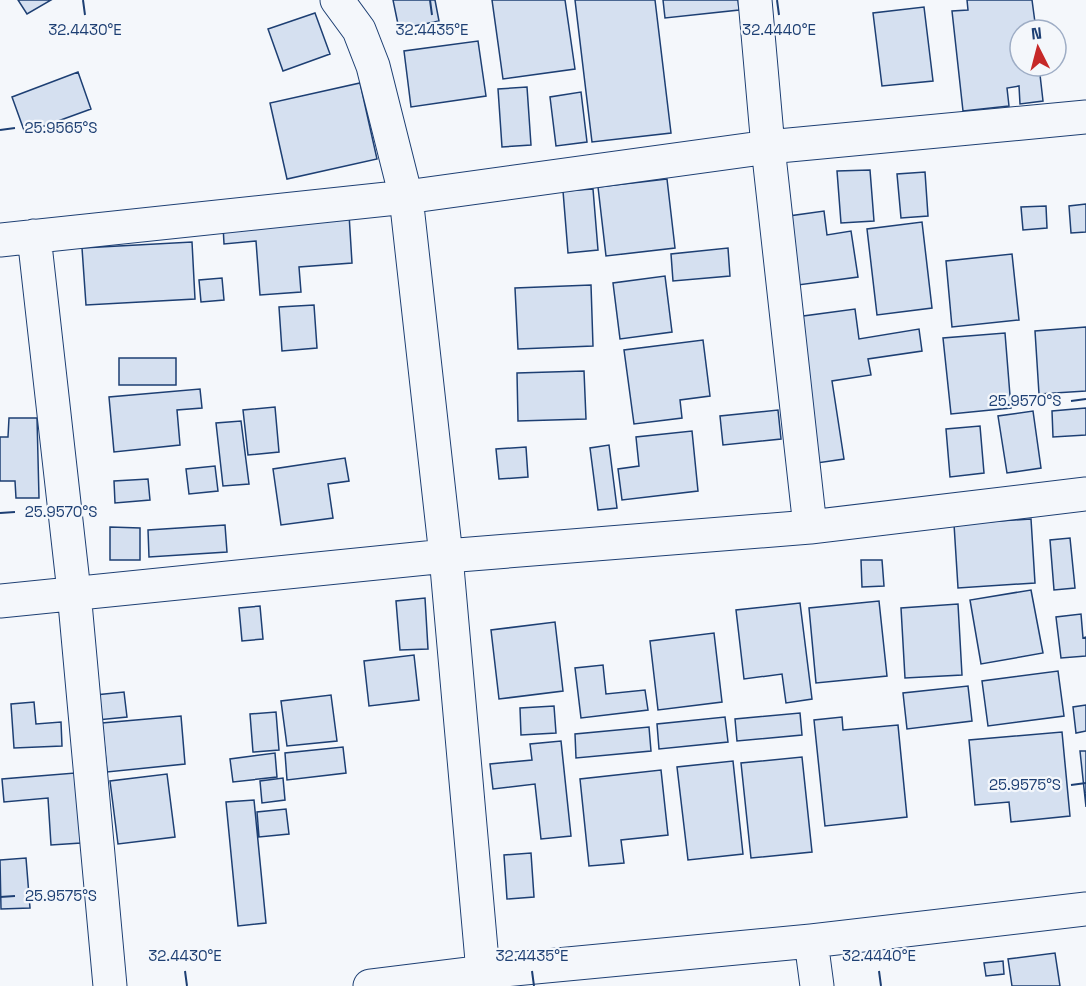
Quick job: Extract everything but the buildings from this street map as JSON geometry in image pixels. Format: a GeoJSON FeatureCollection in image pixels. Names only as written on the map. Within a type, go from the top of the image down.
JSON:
{"type":"FeatureCollection","features":[{"type":"Feature","properties":{"kind":"street"},"geometry":{"type":"LineString","coordinates":[[337,0],[359,30],[373,66],[406,197],[446,556],[483,972]]}},
{"type":"Feature","properties":{"kind":"street"},"geometry":{"type":"LineString","coordinates":[[755,0],[768,147],[810,526]]}},
{"type":"Feature","properties":{"kind":"street"},"geometry":{"type":"LineString","coordinates":[[0,240],[406,197],[768,147],[1086,117]]}},
{"type":"Feature","properties":{"kind":"street"},"geometry":{"type":"LineString","coordinates":[[34,236],[74,592],[110,986]]}},
{"type":"Feature","properties":{"kind":"street"},"geometry":{"type":"LineString","coordinates":[[0,601],[446,556],[810,526],[1086,494]]}},
{"type":"Feature","properties":{"kind":"street"},"geometry":{"type":"LineString","coordinates":[[370,986],[451,981],[483,972],[812,941],[1086,909]]}},
{"type":"Feature","properties":{"kind":"street"},"geometry":{"type":"LineString","coordinates":[[812,941],[817,986]]}}]}
